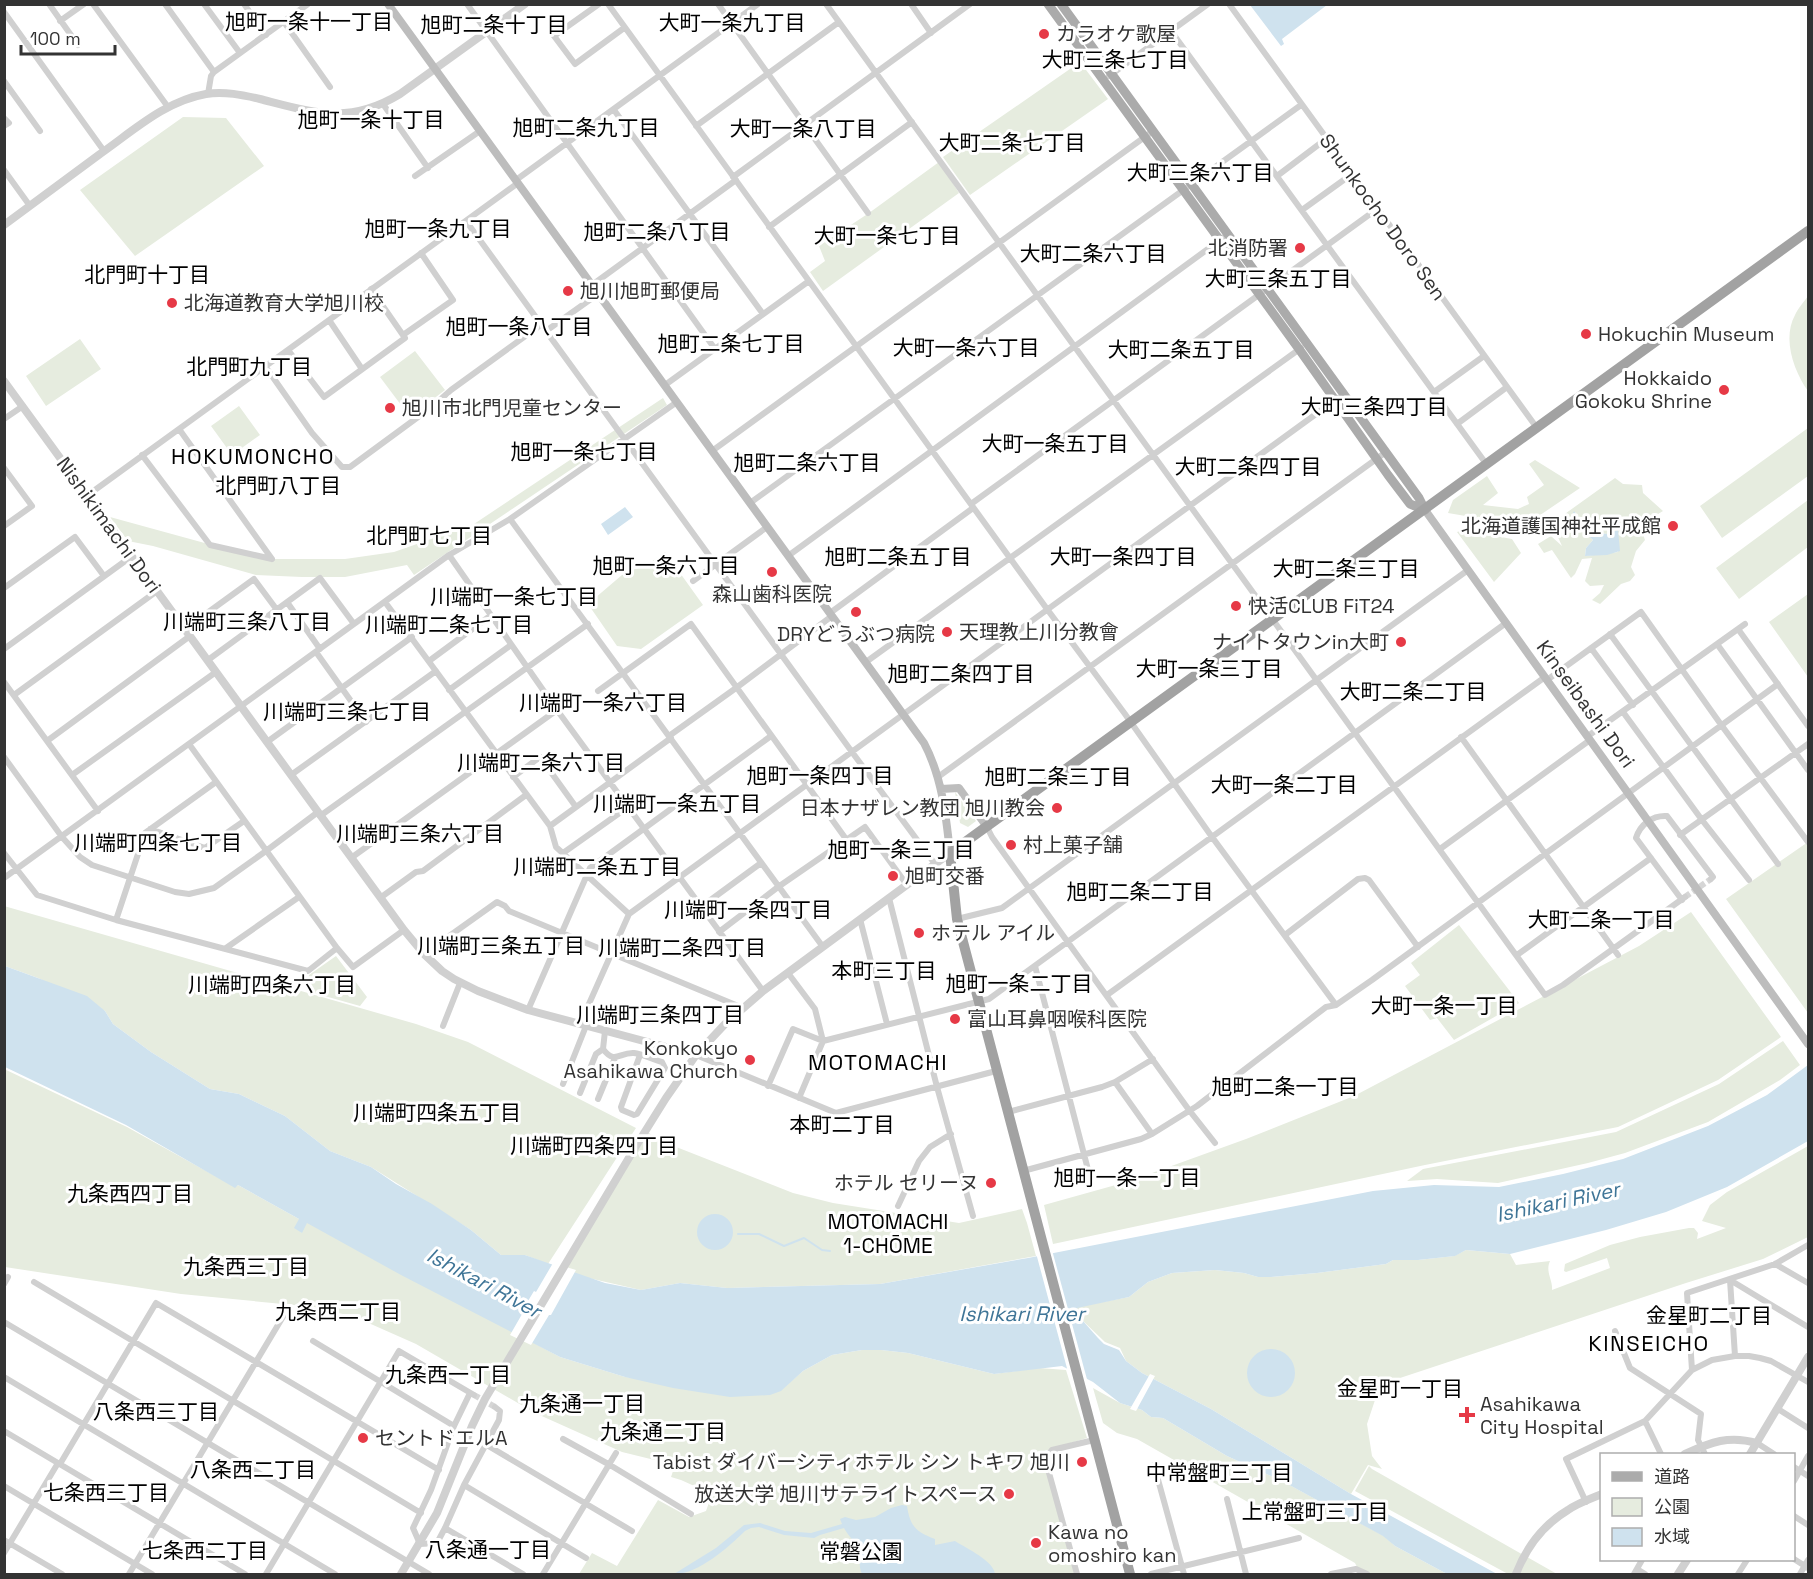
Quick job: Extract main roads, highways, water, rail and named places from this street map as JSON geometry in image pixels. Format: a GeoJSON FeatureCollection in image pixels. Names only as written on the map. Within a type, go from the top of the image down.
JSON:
{"type":"FeatureCollection","features":[{"type":"Feature","properties":{"kind":"highway"},"geometry":{"type":"LineString","coordinates":[[1130,1575],[957,919],[950,853],[1809,231]]}},
{"type":"Feature","properties":{"kind":"main road"},"geometry":{"type":"LineString","coordinates":[[388,4],[924,743],[933,760],[941,789],[950,853]]}},
{"type":"Feature","properties":{"kind":"main road","name":"Kinseibashi Dori"},"geometry":{"type":"LineString","coordinates":[[1048,4],[1149,134],[1339,397],[1377,459],[1410,504],[1425,510]]}},
{"type":"Feature","properties":{"kind":"main road","name":"Kinseibashi Dori"},"geometry":{"type":"LineString","coordinates":[[1061,4],[1107,78]]}},
{"type":"Feature","properties":{"kind":"main road","name":"Kinseibashi Dori"},"geometry":{"type":"LineString","coordinates":[[1339,397],[1386,452],[1506,624],[1809,1044]]}},
{"type":"Feature","properties":{"kind":"main road"},"geometry":{"type":"LineString","coordinates":[[941,789],[958,788],[987,826]]}},
{"type":"Feature","properties":{"kind":"water"},"geometry":{"type":"Polygon","coordinates":[[[1250,5],[1327,5],[1282,39],[1284,44],[1281,46],[1250,5]]]}},
{"type":"Feature","properties":{"kind":"water"},"geometry":{"type":"Polygon","coordinates":[[[625,507],[633,517],[608,535],[601,524],[625,507]]]}},
{"type":"Feature","properties":{"kind":"water"},"geometry":{"type":"Polygon","coordinates":[[[1574,511],[1578,517],[1585,520],[1590,530],[1606,534],[1618,530],[1620,551],[1607,555],[1585,556],[1586,548],[1593,540],[1583,531],[1574,511]]]}},
{"type":"Feature","properties":{"kind":"water","name":"Ishikari River"},"geometry":{"type":"Polygon","coordinates":[[[5,966],[87,996],[105,1011],[113,1024],[151,1052],[210,1089],[239,1094],[285,1116],[330,1151],[371,1167],[432,1204],[471,1230],[501,1255],[525,1255],[605,1283],[641,1290],[680,1283],[727,1288],[880,1284],[1028,1258],[1373,1191],[1434,1185],[1499,1187],[1623,1159],[1708,1126],[1767,1095],[1808,1065],[1808,1141],[1727,1187],[1666,1212],[1510,1254],[1466,1250],[1455,1256],[1393,1260],[1386,1264],[1271,1277],[1215,1270],[1172,1273],[1148,1282],[1129,1297],[1077,1308],[1083,1321],[1104,1344],[1119,1350],[1126,1361],[1142,1373],[1211,1409],[1351,1494],[1497,1574],[1447,1574],[1282,1481],[1227,1456],[1163,1418],[1151,1417],[1142,1410],[1120,1403],[1093,1382],[1062,1366],[994,1374],[908,1353],[862,1350],[832,1355],[803,1371],[781,1391],[770,1395],[730,1397],[673,1388],[625,1377],[560,1357],[401,1275],[307,1223],[302,1233],[294,1228],[299,1219],[238,1185],[235,1188],[126,1125],[5,1067],[5,966]]]}},
{"type":"Feature","properties":{"kind":"water"},"geometry":{"type":"Polygon","coordinates":[[[715,1214],[728,1219],[733,1232],[728,1245],[715,1250],[702,1245],[697,1232],[702,1219],[715,1214]]]}},
{"type":"Feature","properties":{"kind":"water"},"geometry":{"type":"Polygon","coordinates":[[[1271,1349],[1288,1356],[1295,1373],[1288,1390],[1271,1397],[1254,1390],[1247,1373],[1254,1356],[1271,1349]]]}},
{"type":"Feature","properties":{"kind":"water"},"geometry":{"type":"Polygon","coordinates":[[[902,1505],[907,1506],[910,1519],[915,1527],[923,1534],[935,1539],[935,1545],[955,1541],[990,1564],[995,1574],[862,1574],[858,1549],[844,1528],[814,1538],[784,1535],[759,1527],[745,1531],[722,1552],[693,1570],[674,1574],[716,1548],[744,1525],[760,1523],[785,1531],[811,1533],[842,1524],[840,1519],[845,1517],[856,1520],[875,1517],[902,1505]]]}},
{"type":"Feature","properties":{"kind":"waterway"},"geometry":{"type":"LineString","coordinates":[[738,1234],[759,1234],[784,1246],[804,1238],[822,1250],[830,1251]]}},
{"type":"Feature","properties":{"kind":"tunnel"},"geometry":{"type":"LineString","coordinates":[[1685,897],[1711,879]]}},
{"type":"Feature","properties":{"kind":"tunnel"},"geometry":{"type":"LineString","coordinates":[[474,1395],[495,1407]]}},
{"type":"Feature","properties":{"kind":"place","name":"カラオケ歌屋"},"geometry":{"type":"Point","coordinates":[1044,34]}},
{"type":"Feature","properties":{"kind":"place","name":"北消防署"},"geometry":{"type":"Point","coordinates":[1300,248]}},
{"type":"Feature","properties":{"kind":"place","name":"旭川旭町郵便局"},"geometry":{"type":"Point","coordinates":[568,291]}},
{"type":"Feature","properties":{"kind":"place","name":"北海道教育大学旭川校"},"geometry":{"type":"Point","coordinates":[172,303]}},
{"type":"Feature","properties":{"kind":"place","name":"Hokuchin Museum"},"geometry":{"type":"Point","coordinates":[1586,334]}},
{"type":"Feature","properties":{"kind":"place","name":"Hokkaido Gokoku Shrine"},"geometry":{"type":"Point","coordinates":[1724,390]}},
{"type":"Feature","properties":{"kind":"place","name":"旭川市北門児童センター"},"geometry":{"type":"Point","coordinates":[390,408]}},
{"type":"Feature","properties":{"kind":"place","name":"北海道護国神社平成館"},"geometry":{"type":"Point","coordinates":[1673,526]}},
{"type":"Feature","properties":{"kind":"place","name":"森山歯科医院"},"geometry":{"type":"Point","coordinates":[772,572]}},
{"type":"Feature","properties":{"kind":"place","name":"快活CLUB FiT24"},"geometry":{"type":"Point","coordinates":[1236,606]}},
{"type":"Feature","properties":{"kind":"place","name":"DRYどうぶつ病院"},"geometry":{"type":"Point","coordinates":[856,612]}},
{"type":"Feature","properties":{"kind":"place","name":"天理教上川分教會"},"geometry":{"type":"Point","coordinates":[947,632]}},
{"type":"Feature","properties":{"kind":"place","name":"ナイトタウンin大町"},"geometry":{"type":"Point","coordinates":[1401,642]}},
{"type":"Feature","properties":{"kind":"place","name":"日本ナザレン教団 旭川教会"},"geometry":{"type":"Point","coordinates":[1057,808]}},
{"type":"Feature","properties":{"kind":"place","name":"村上菓子舗"},"geometry":{"type":"Point","coordinates":[1011,845]}},
{"type":"Feature","properties":{"kind":"place","name":"旭町交番"},"geometry":{"type":"Point","coordinates":[893,876]}},
{"type":"Feature","properties":{"kind":"place","name":"ホテル アイル"},"geometry":{"type":"Point","coordinates":[919,933]}},
{"type":"Feature","properties":{"kind":"place","name":"富山耳鼻咽喉科医院"},"geometry":{"type":"Point","coordinates":[955,1019]}},
{"type":"Feature","properties":{"kind":"place","name":"Konkokyo Asahikawa Church"},"geometry":{"type":"Point","coordinates":[750,1060]}},
{"type":"Feature","properties":{"kind":"place","name":"ホテル セリーヌ"},"geometry":{"type":"Point","coordinates":[991,1183]}},
{"type":"Feature","properties":{"kind":"place","name":"Asahikawa City Hospital"},"geometry":{"type":"Point","coordinates":[1467,1415]}},
{"type":"Feature","properties":{"kind":"place","name":"セントドエルA"},"geometry":{"type":"Point","coordinates":[363,1438]}},
{"type":"Feature","properties":{"kind":"place","name":"Tabist ダイバーシティホテル シン トキワ 旭川"},"geometry":{"type":"Point","coordinates":[1082,1462]}},
{"type":"Feature","properties":{"kind":"place","name":"放送大学 旭川サテライトスペース"},"geometry":{"type":"Point","coordinates":[1009,1494]}},
{"type":"Feature","properties":{"kind":"place","name":"Kawa no omoshiro kan"},"geometry":{"type":"Point","coordinates":[1036,1543]}},
{"type":"Feature","properties":{"kind":"district","name":"旭町一条十一丁目"},"geometry":{"type":"Point","coordinates":[309,22]}},
{"type":"Feature","properties":{"kind":"district","name":"大町一条九丁目"},"geometry":{"type":"Point","coordinates":[732,23]}},
{"type":"Feature","properties":{"kind":"district","name":"旭町二条十丁目"},"geometry":{"type":"Point","coordinates":[494,25]}},
{"type":"Feature","properties":{"kind":"district","name":"大町三条七丁目"},"geometry":{"type":"Point","coordinates":[1115,60]}},
{"type":"Feature","properties":{"kind":"district","name":"旭町一条十丁目"},"geometry":{"type":"Point","coordinates":[371,120]}},
{"type":"Feature","properties":{"kind":"district","name":"旭町二条九丁目"},"geometry":{"type":"Point","coordinates":[586,128]}},
{"type":"Feature","properties":{"kind":"district","name":"大町一条八丁目"},"geometry":{"type":"Point","coordinates":[803,129]}},
{"type":"Feature","properties":{"kind":"district","name":"大町二条七丁目"},"geometry":{"type":"Point","coordinates":[1012,143]}},
{"type":"Feature","properties":{"kind":"district","name":"大町三条六丁目"},"geometry":{"type":"Point","coordinates":[1200,173]}},
{"type":"Feature","properties":{"kind":"district","name":"旭町一条九丁目"},"geometry":{"type":"Point","coordinates":[438,229]}},
{"type":"Feature","properties":{"kind":"district","name":"旭町二条八丁目"},"geometry":{"type":"Point","coordinates":[657,232]}},
{"type":"Feature","properties":{"kind":"district","name":"大町一条七丁目"},"geometry":{"type":"Point","coordinates":[887,236]}},
{"type":"Feature","properties":{"kind":"district","name":"大町二条六丁目"},"geometry":{"type":"Point","coordinates":[1093,254]}},
{"type":"Feature","properties":{"kind":"district","name":"北門町十丁目"},"geometry":{"type":"Point","coordinates":[147,275]}},
{"type":"Feature","properties":{"kind":"district","name":"大町三条五丁目"},"geometry":{"type":"Point","coordinates":[1278,279]}},
{"type":"Feature","properties":{"kind":"district","name":"旭町一条八丁目"},"geometry":{"type":"Point","coordinates":[519,327]}},
{"type":"Feature","properties":{"kind":"district","name":"旭町二条七丁目"},"geometry":{"type":"Point","coordinates":[731,344]}},
{"type":"Feature","properties":{"kind":"district","name":"大町一条六丁目"},"geometry":{"type":"Point","coordinates":[966,348]}},
{"type":"Feature","properties":{"kind":"district","name":"大町二条五丁目"},"geometry":{"type":"Point","coordinates":[1181,350]}},
{"type":"Feature","properties":{"kind":"district","name":"北門町九丁目"},"geometry":{"type":"Point","coordinates":[249,367]}},
{"type":"Feature","properties":{"kind":"district","name":"大町三条四丁目"},"geometry":{"type":"Point","coordinates":[1374,407]}},
{"type":"Feature","properties":{"kind":"district","name":"大町一条五丁目"},"geometry":{"type":"Point","coordinates":[1055,444]}},
{"type":"Feature","properties":{"kind":"district","name":"旭町一条七丁目"},"geometry":{"type":"Point","coordinates":[584,452]}},
{"type":"Feature","properties":{"kind":"district","name":"HOKUMONCHO"},"geometry":{"type":"Point","coordinates":[253,456]}},
{"type":"Feature","properties":{"kind":"district","name":"旭町二条六丁目"},"geometry":{"type":"Point","coordinates":[807,463]}},
{"type":"Feature","properties":{"kind":"district","name":"大町二条四丁目"},"geometry":{"type":"Point","coordinates":[1248,467]}},
{"type":"Feature","properties":{"kind":"district","name":"北門町八丁目"},"geometry":{"type":"Point","coordinates":[278,486]}},
{"type":"Feature","properties":{"kind":"district","name":"北門町七丁目"},"geometry":{"type":"Point","coordinates":[429,536]}},
{"type":"Feature","properties":{"kind":"district","name":"旭町二条五丁目"},"geometry":{"type":"Point","coordinates":[898,557]}},
{"type":"Feature","properties":{"kind":"district","name":"大町一条四丁目"},"geometry":{"type":"Point","coordinates":[1123,557]}},
{"type":"Feature","properties":{"kind":"district","name":"旭町一条六丁目"},"geometry":{"type":"Point","coordinates":[666,566]}},
{"type":"Feature","properties":{"kind":"district","name":"大町二条三丁目"},"geometry":{"type":"Point","coordinates":[1346,569]}},
{"type":"Feature","properties":{"kind":"district","name":"川端町一条七丁目"},"geometry":{"type":"Point","coordinates":[514,597]}},
{"type":"Feature","properties":{"kind":"district","name":"川端町三条八丁目"},"geometry":{"type":"Point","coordinates":[247,622]}},
{"type":"Feature","properties":{"kind":"district","name":"川端町二条七丁目"},"geometry":{"type":"Point","coordinates":[449,625]}},
{"type":"Feature","properties":{"kind":"district","name":"大町一条三丁目"},"geometry":{"type":"Point","coordinates":[1209,669]}},
{"type":"Feature","properties":{"kind":"district","name":"旭町二条四丁目"},"geometry":{"type":"Point","coordinates":[961,674]}},
{"type":"Feature","properties":{"kind":"district","name":"大町二条二丁目"},"geometry":{"type":"Point","coordinates":[1413,692]}},
{"type":"Feature","properties":{"kind":"district","name":"川端町一条六丁目"},"geometry":{"type":"Point","coordinates":[603,703]}},
{"type":"Feature","properties":{"kind":"district","name":"川端町三条七丁目"},"geometry":{"type":"Point","coordinates":[347,712]}},
{"type":"Feature","properties":{"kind":"district","name":"川端町二条六丁目"},"geometry":{"type":"Point","coordinates":[541,763]}},
{"type":"Feature","properties":{"kind":"district","name":"旭町一条四丁目"},"geometry":{"type":"Point","coordinates":[820,776]}},
{"type":"Feature","properties":{"kind":"district","name":"旭町二条三丁目"},"geometry":{"type":"Point","coordinates":[1058,777]}},
{"type":"Feature","properties":{"kind":"district","name":"大町一条二丁目"},"geometry":{"type":"Point","coordinates":[1284,785]}},
{"type":"Feature","properties":{"kind":"district","name":"川端町一条五丁目"},"geometry":{"type":"Point","coordinates":[677,804]}},
{"type":"Feature","properties":{"kind":"district","name":"川端町三条六丁目"},"geometry":{"type":"Point","coordinates":[420,834]}},
{"type":"Feature","properties":{"kind":"district","name":"川端町四条七丁目"},"geometry":{"type":"Point","coordinates":[158,843]}},
{"type":"Feature","properties":{"kind":"district","name":"旭町一条三丁目"},"geometry":{"type":"Point","coordinates":[901,850]}},
{"type":"Feature","properties":{"kind":"district","name":"川端町二条五丁目"},"geometry":{"type":"Point","coordinates":[597,867]}},
{"type":"Feature","properties":{"kind":"district","name":"旭町二条二丁目"},"geometry":{"type":"Point","coordinates":[1140,892]}},
{"type":"Feature","properties":{"kind":"district","name":"川端町一条四丁目"},"geometry":{"type":"Point","coordinates":[748,910]}},
{"type":"Feature","properties":{"kind":"district","name":"大町二条一丁目"},"geometry":{"type":"Point","coordinates":[1601,920]}},
{"type":"Feature","properties":{"kind":"district","name":"川端町三条五丁目"},"geometry":{"type":"Point","coordinates":[501,946]}},
{"type":"Feature","properties":{"kind":"district","name":"川端町二条四丁目"},"geometry":{"type":"Point","coordinates":[682,948]}},
{"type":"Feature","properties":{"kind":"district","name":"本町三丁目"},"geometry":{"type":"Point","coordinates":[884,971]}},
{"type":"Feature","properties":{"kind":"district","name":"旭町一条二丁目"},"geometry":{"type":"Point","coordinates":[1019,984]}},
{"type":"Feature","properties":{"kind":"district","name":"川端町四条六丁目"},"geometry":{"type":"Point","coordinates":[272,985]}},
{"type":"Feature","properties":{"kind":"district","name":"大町一条一丁目"},"geometry":{"type":"Point","coordinates":[1444,1006]}},
{"type":"Feature","properties":{"kind":"district","name":"川端町三条四丁目"},"geometry":{"type":"Point","coordinates":[660,1015]}},
{"type":"Feature","properties":{"kind":"district","name":"MOTOMACHI"},"geometry":{"type":"Point","coordinates":[878,1062]}},
{"type":"Feature","properties":{"kind":"district","name":"旭町二条一丁目"},"geometry":{"type":"Point","coordinates":[1285,1087]}},
{"type":"Feature","properties":{"kind":"district","name":"川端町四条五丁目"},"geometry":{"type":"Point","coordinates":[437,1113]}},
{"type":"Feature","properties":{"kind":"district","name":"本町二丁目"},"geometry":{"type":"Point","coordinates":[842,1125]}},
{"type":"Feature","properties":{"kind":"district","name":"川端町四条四丁目"},"geometry":{"type":"Point","coordinates":[594,1146]}},
{"type":"Feature","properties":{"kind":"district","name":"旭町一条一丁目"},"geometry":{"type":"Point","coordinates":[1127,1178]}},
{"type":"Feature","properties":{"kind":"district","name":"九条西四丁目"},"geometry":{"type":"Point","coordinates":[130,1194]}},
{"type":"Feature","properties":{"kind":"district","name":"MOTOMACHI 1-CHŌME"},"geometry":{"type":"Point","coordinates":[888,1234]}},
{"type":"Feature","properties":{"kind":"district","name":"九条西三丁目"},"geometry":{"type":"Point","coordinates":[246,1267]}},
{"type":"Feature","properties":{"kind":"district","name":"九条西二丁目"},"geometry":{"type":"Point","coordinates":[338,1312]}},
{"type":"Feature","properties":{"kind":"district","name":"金星町二丁目"},"geometry":{"type":"Point","coordinates":[1709,1316]}},
{"type":"Feature","properties":{"kind":"district","name":"KINSEICHO"},"geometry":{"type":"Point","coordinates":[1649,1343]}},
{"type":"Feature","properties":{"kind":"district","name":"九条西一丁目"},"geometry":{"type":"Point","coordinates":[448,1375]}},
{"type":"Feature","properties":{"kind":"district","name":"金星町一丁目"},"geometry":{"type":"Point","coordinates":[1400,1389]}},
{"type":"Feature","properties":{"kind":"district","name":"九条通一丁目"},"geometry":{"type":"Point","coordinates":[582,1404]}},
{"type":"Feature","properties":{"kind":"district","name":"八条西三丁目"},"geometry":{"type":"Point","coordinates":[156,1412]}},
{"type":"Feature","properties":{"kind":"district","name":"九条通二丁目"},"geometry":{"type":"Point","coordinates":[663,1432]}},
{"type":"Feature","properties":{"kind":"district","name":"八条西二丁目"},"geometry":{"type":"Point","coordinates":[253,1470]}},
{"type":"Feature","properties":{"kind":"district","name":"中常盤町三丁目"},"geometry":{"type":"Point","coordinates":[1219,1473]}},
{"type":"Feature","properties":{"kind":"district","name":"七条西三丁目"},"geometry":{"type":"Point","coordinates":[106,1493]}},
{"type":"Feature","properties":{"kind":"district","name":"上常盤町三丁目"},"geometry":{"type":"Point","coordinates":[1315,1512]}},
{"type":"Feature","properties":{"kind":"district","name":"八条通一丁目"},"geometry":{"type":"Point","coordinates":[488,1550]}},
{"type":"Feature","properties":{"kind":"district","name":"七条西二丁目"},"geometry":{"type":"Point","coordinates":[205,1551]}},
{"type":"Feature","properties":{"kind":"district","name":"常磐公園"},"geometry":{"type":"Point","coordinates":[861,1552]}}]}
